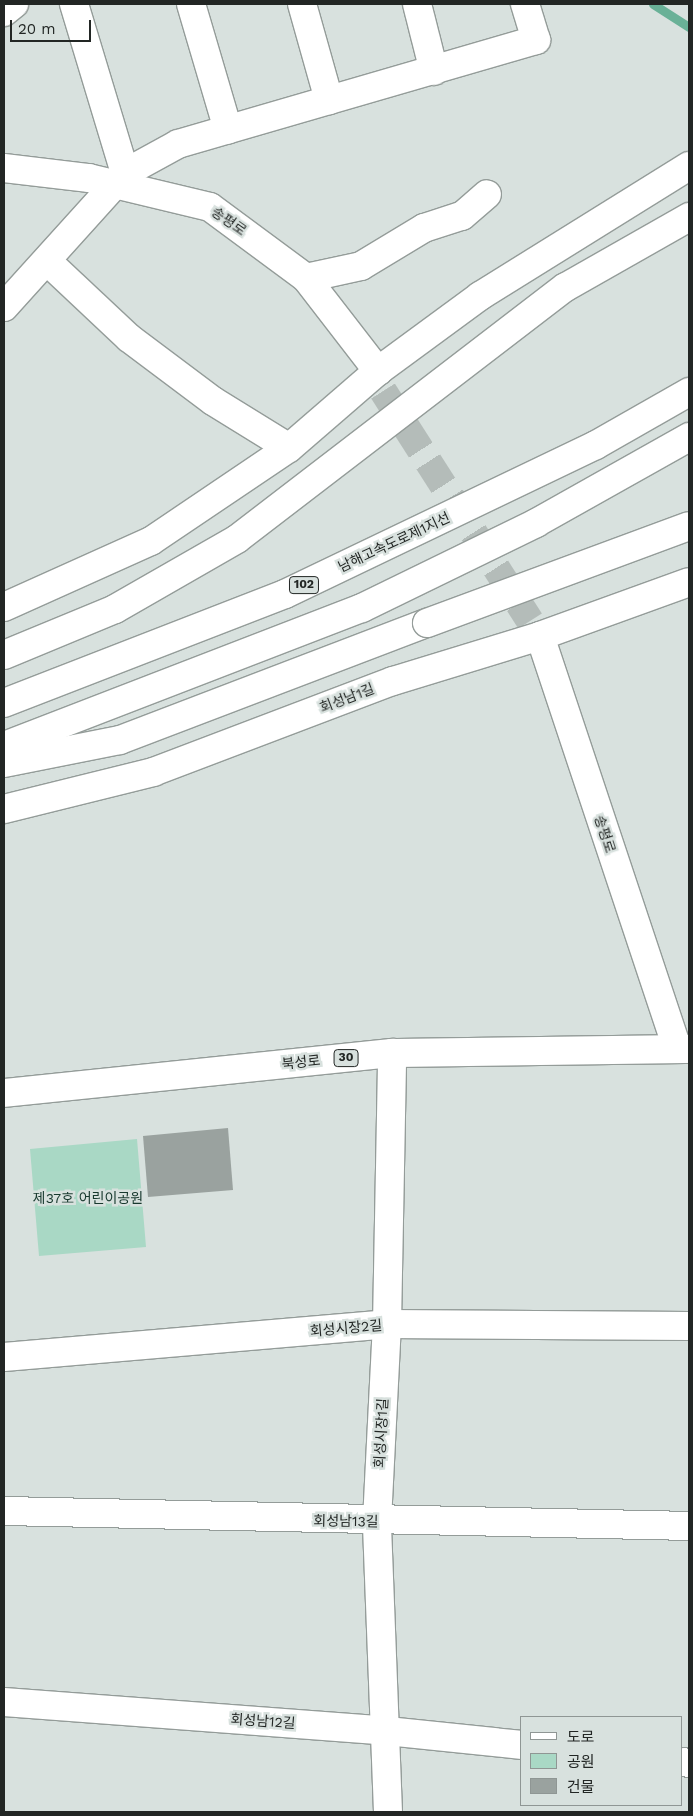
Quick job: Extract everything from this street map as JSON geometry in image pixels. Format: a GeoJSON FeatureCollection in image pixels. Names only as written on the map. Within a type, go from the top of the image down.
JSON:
{"type":"FeatureCollection","features":[{"type":"Feature","properties":{"kind":"main road"},"geometry":{"type":"LineString","coordinates":[[4,12],[14,4]]}},
{"type":"Feature","properties":{"kind":"main road"},"geometry":{"type":"LineString","coordinates":[[74,4],[121,179]]}},
{"type":"Feature","properties":{"kind":"main road"},"geometry":{"type":"LineString","coordinates":[[191,4],[228,130]]}},
{"type":"Feature","properties":{"kind":"main road"},"geometry":{"type":"LineString","coordinates":[[302,4],[329,100]]}},
{"type":"Feature","properties":{"kind":"main road"},"geometry":{"type":"LineString","coordinates":[[417,4],[434,71]]}},
{"type":"Feature","properties":{"kind":"main road"},"geometry":{"type":"LineString","coordinates":[[4,307],[121,179],[178,144],[536,40],[525,4]]}},
{"type":"Feature","properties":{"kind":"main road"},"geometry":{"type":"LineString","coordinates":[[4,607],[151,541],[290,448],[380,381],[480,296],[689,166]]}},
{"type":"Feature","properties":{"kind":"main road","name":"송평로"},"geometry":{"type":"LineString","coordinates":[[4,168],[121,179],[210,207],[306,278],[380,381]]}},
{"type":"Feature","properties":{"kind":"main road"},"geometry":{"type":"LineString","coordinates":[[306,278],[368,263],[424,228],[462,216],[487,194]]}},
{"type":"Feature","properties":{"kind":"main road"},"geometry":{"type":"LineString","coordinates":[[4,655],[115,609],[237,539],[428,390],[566,287],[689,217]]}},
{"type":"Feature","properties":{"kind":"main road"},"geometry":{"type":"LineString","coordinates":[[47,261],[129,338],[213,401],[290,448]]}},
{"type":"Feature","properties":{"kind":"main road","name":"남해고속도로제1지선"},"geometry":{"type":"LineString","coordinates":[[4,703],[285,594],[596,445],[689,392]]}},
{"type":"Feature","properties":{"kind":"main road"},"geometry":{"type":"LineString","coordinates":[[4,746],[362,608],[536,523],[689,437]]}},
{"type":"Feature","properties":{"kind":"main road"},"geometry":{"type":"LineString","coordinates":[[4,763],[120,740],[689,526]]}},
{"type":"Feature","properties":{"kind":"main road","name":"회성남1길"},"geometry":{"type":"LineString","coordinates":[[4,809],[153,772],[535,628],[689,582]]}},
{"type":"Feature","properties":{"kind":"main road","name":"송평로"},"geometry":{"type":"LineString","coordinates":[[535,628],[683,1049]]}},
{"type":"Feature","properties":{"kind":"main road","name":"북성로"},"geometry":{"type":"LineString","coordinates":[[4,1093],[392,1053],[683,1049]]}},
{"type":"Feature","properties":{"kind":"main road","name":"회성시장1길"},"geometry":{"type":"LineString","coordinates":[[388,1812],[388,1731],[377,1521],[387,1324],[392,1053]]}},
{"type":"Feature","properties":{"kind":"main road","name":"회성시장2길"},"geometry":{"type":"LineString","coordinates":[[4,1357],[387,1324],[689,1326]]}},
{"type":"Feature","properties":{"kind":"main road","name":"회성남13길"},"geometry":{"type":"LineString","coordinates":[[4,1511],[377,1521],[689,1526]]}},
{"type":"Feature","properties":{"kind":"main road","name":"회성남12길"},"geometry":{"type":"LineString","coordinates":[[4,1702],[388,1731],[520,1745]]}},
{"type":"Feature","properties":{"kind":"green space","name":"제37호 어린이공원"},"geometry":{"type":"Polygon","coordinates":[[[137,1139],[146,1247],[39,1256],[30,1149],[137,1139]]]}},
{"type":"Feature","properties":{"kind":"building"},"geometry":{"type":"Polygon","coordinates":[[[228,1128],[233,1190],[148,1197],[143,1136],[228,1128]]]}},
{"type":"Feature","properties":{"kind":"waterway"},"geometry":{"type":"LineString","coordinates":[[653,4],[689,27]]}},
{"type":"Feature","properties":{"kind":"tunnel"},"geometry":{"type":"LineString","coordinates":[[383,391],[530,621]]}}]}
